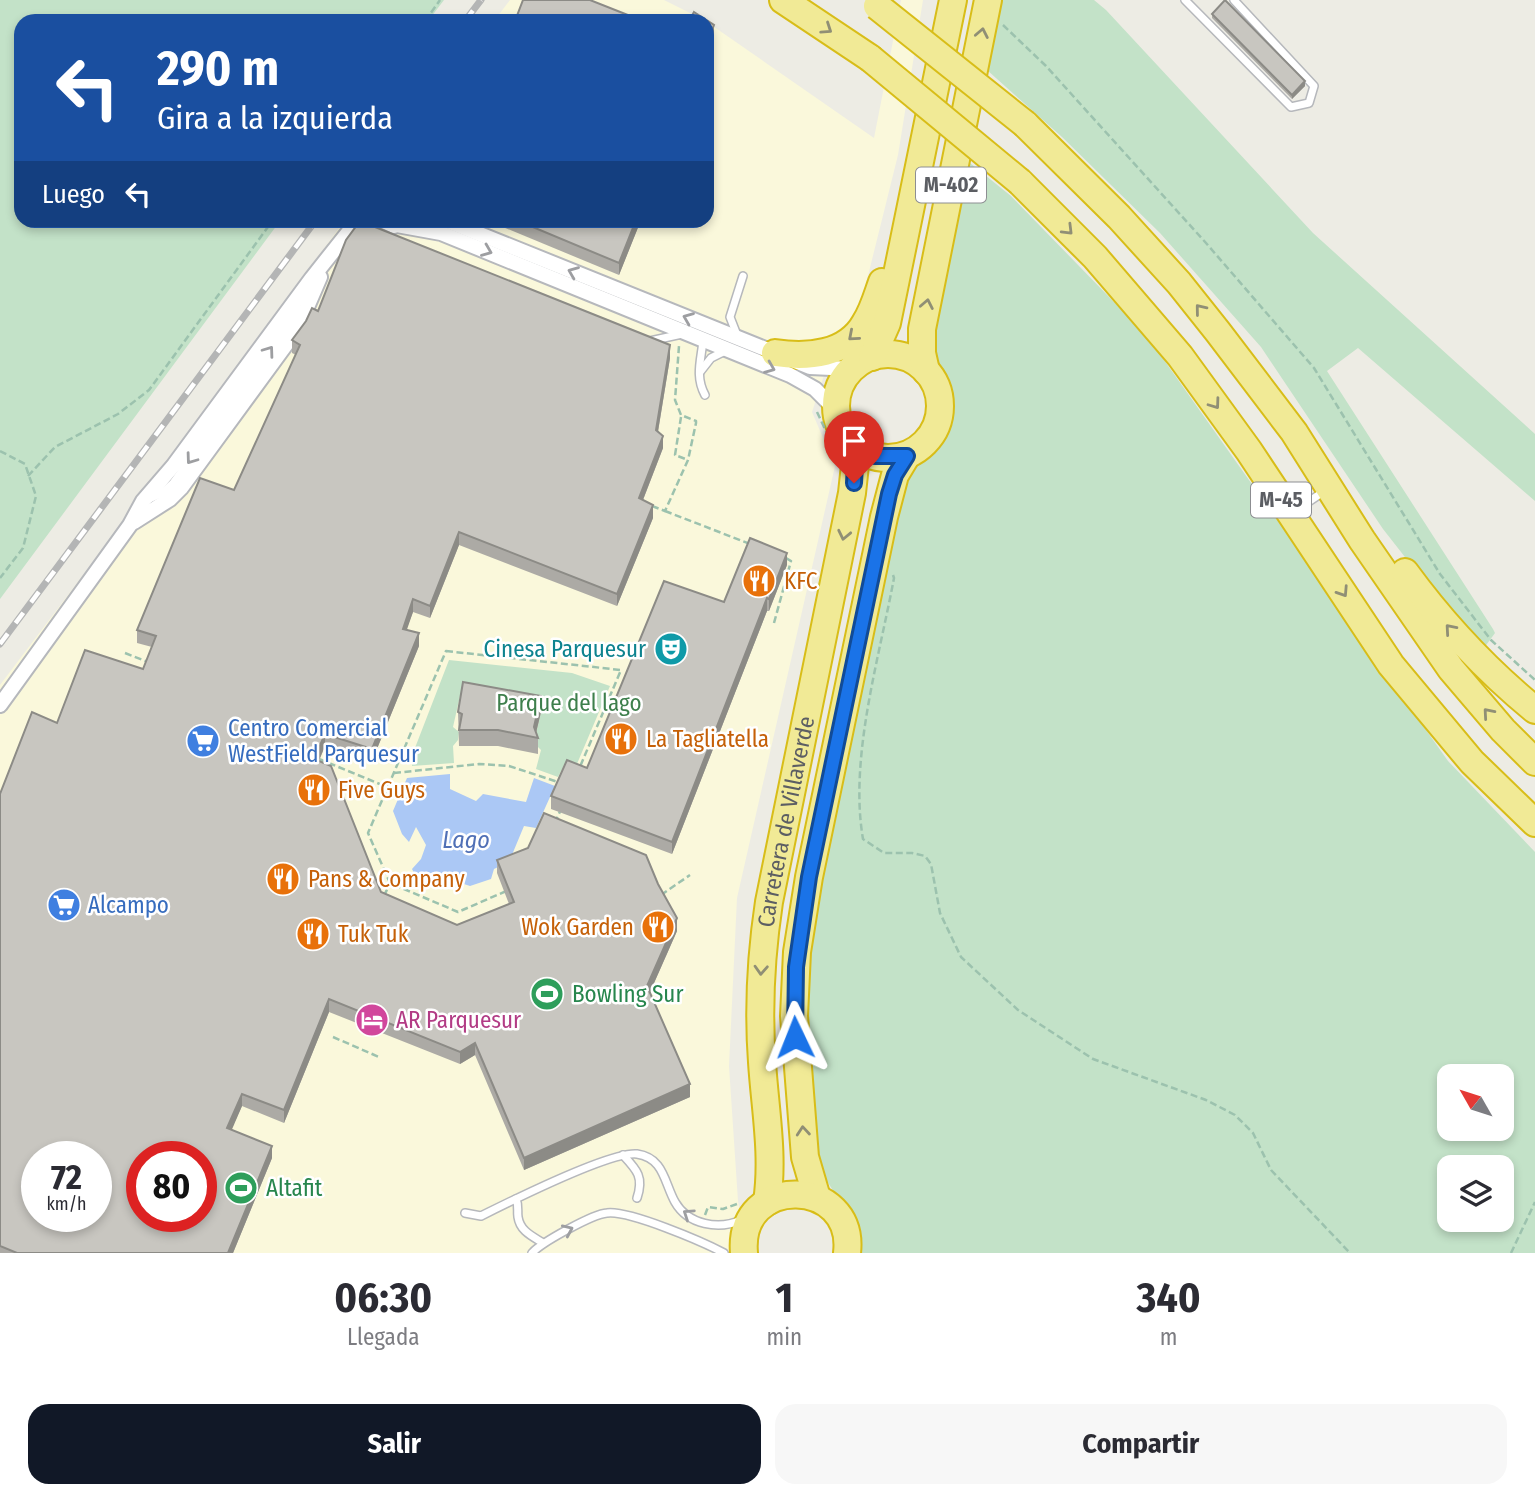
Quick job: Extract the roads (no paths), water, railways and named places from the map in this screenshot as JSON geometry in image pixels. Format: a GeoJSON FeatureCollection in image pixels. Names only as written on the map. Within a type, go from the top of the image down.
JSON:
{"type":"FeatureCollection","features":[{"type":"Feature","properties":{"kind":"highway","name":"M-45"},"geometry":{"type":"LineString","coordinates":[[783,0],[870,58],[1020,182],[1095,257],[1180,356],[1249,451],[1391,664],[1472,762],[1535,823]]}},
{"type":"Feature","properties":{"kind":"highway","name":"M-402"},"geometry":{"type":"LineString","coordinates":[[836,410],[841,384],[862,363],[887,323],[953,0]]}},
{"type":"Feature","properties":{"kind":"highway","name":"M-45"},"geometry":{"type":"LineString","coordinates":[[872,3],[1025,124],[1119,217],[1179,283],[1294,432],[1362,540],[1451,669],[1503,730],[1535,762]]}},
{"type":"Feature","properties":{"kind":"highway","name":"M-402"},"geometry":{"type":"LineString","coordinates":[[907,456],[926,442],[936,427],[938,418],[938,393],[926,371],[922,353],[922,329],[995,7]]}},
{"type":"Feature","properties":{"kind":"highway"},"geometry":{"type":"LineString","coordinates":[[775,353],[795,356],[820,354],[857,335],[872,310],[911,209]]}},
{"type":"Feature","properties":{"kind":"highway"},"geometry":{"type":"LineString","coordinates":[[862,363],[892,355],[906,358],[926,371]]}},
{"type":"Feature","properties":{"kind":"highway"},"geometry":{"type":"LineString","coordinates":[[836,410],[843,432],[852,444],[875,456],[907,456]]}},
{"type":"Feature","properties":{"kind":"highway"},"geometry":{"type":"LineString","coordinates":[[1294,432],[1445,623],[1490,671],[1535,710]]}},
{"type":"Feature","properties":{"kind":"highway","name":"Carretera de Villaverde"},"geometry":{"type":"LineString","coordinates":[[759,1208],[771,1173],[760,1028],[762,949],[850,503],[855,474],[852,444]]}},
{"type":"Feature","properties":{"kind":"highway","name":"Carretera de Villaverde"},"geometry":{"type":"LineString","coordinates":[[817,1198],[809,1178],[803,1143],[794,1016],[796,967],[809,877],[889,494],[895,475],[907,456]]}},
{"type":"Feature","properties":{"kind":"highway"},"geometry":{"type":"LineString","coordinates":[[1472,762],[1535,843]]}},
{"type":"Feature","properties":{"kind":"highway"},"geometry":{"type":"LineString","coordinates":[[744,1253],[744,1237],[759,1208],[791,1194],[817,1198],[830,1206],[846,1233],[847,1253]]}},
{"type":"Feature","properties":{"kind":"street"},"geometry":{"type":"LineString","coordinates":[[0,705],[130,525],[143,501],[174,465],[352,228]]}},
{"type":"Feature","properties":{"kind":"street"},"geometry":{"type":"LineString","coordinates":[[420,228],[441,233],[675,327],[702,341],[803,382],[821,393],[836,410]]}},
{"type":"Feature","properties":{"kind":"street"},"geometry":{"type":"LineString","coordinates":[[465,228],[810,367],[862,363]]}},
{"type":"Feature","properties":{"kind":"street"},"geometry":{"type":"LineString","coordinates":[[130,525],[170,499],[181,488],[298,328],[331,256]]}},
{"type":"Feature","properties":{"kind":"lane"},"geometry":{"type":"LineString","coordinates":[[1185,0],[1291,107],[1310,103],[1314,86],[1234,0]]}},
{"type":"Feature","properties":{"kind":"lane"},"geometry":{"type":"LineString","coordinates":[[739,339],[730,317],[743,276]]}},
{"type":"Feature","properties":{"kind":"lane"},"geometry":{"type":"LineString","coordinates":[[143,501],[169,488],[231,408],[317,282]]}},
{"type":"Feature","properties":{"kind":"lane"},"geometry":{"type":"LineString","coordinates":[[641,339],[653,341],[684,333]]}},
{"type":"Feature","properties":{"kind":"lane"},"geometry":{"type":"LineString","coordinates":[[702,341],[698,375],[699,385],[705,395]]}},
{"type":"Feature","properties":{"kind":"lane"},"geometry":{"type":"LineString","coordinates":[[698,375],[711,358],[727,350]]}},
{"type":"Feature","properties":{"kind":"lane","name":"M-45"},"geometry":{"type":"LineString","coordinates":[[1291,514],[1329,488]]}},
{"type":"Feature","properties":{"kind":"lane"},"geometry":{"type":"LineString","coordinates":[[466,1213],[481,1216],[623,1155],[645,1156],[657,1164],[665,1174],[678,1207],[694,1219],[725,1226],[759,1208]]}},
{"type":"Feature","properties":{"kind":"lane"},"geometry":{"type":"LineString","coordinates":[[623,1155],[637,1170],[641,1185],[637,1198]]}},
{"type":"Feature","properties":{"kind":"lane"},"geometry":{"type":"LineString","coordinates":[[516,1199],[519,1205],[518,1217],[523,1229],[543,1243]]}},
{"type":"Feature","properties":{"kind":"lane"},"geometry":{"type":"LineString","coordinates":[[532,1253],[543,1243],[607,1213],[634,1218],[724,1253]]}},
{"type":"Feature","properties":{"kind":"water","name":"Lago"},"geometry":{"type":"Polygon","coordinates":[[[450,774],[450,789],[476,801],[483,794],[526,802],[534,778],[555,786],[536,828],[524,826],[509,862],[494,869],[491,879],[470,886],[430,873],[414,873],[412,869],[421,859],[426,845],[416,827],[409,842],[402,834],[393,811],[407,778],[450,774]]]}},
{"type":"Feature","properties":{"kind":"railway"},"geometry":{"type":"LineString","coordinates":[[470,14],[481,0]]}},
{"type":"Feature","properties":{"kind":"railway"},"geometry":{"type":"LineString","coordinates":[[0,644],[310,228]]}},
{"type":"Feature","properties":{"kind":"place","name":"KFC"},"geometry":{"type":"Point","coordinates":[759,581]}},
{"type":"Feature","properties":{"kind":"place","name":"Cinesa Parquesur"},"geometry":{"type":"Point","coordinates":[671,649]}},
{"type":"Feature","properties":{"kind":"place","name":"La Tagliatella"},"geometry":{"type":"Point","coordinates":[621,739]}},
{"type":"Feature","properties":{"kind":"place","name":"Centro Comercial WestField Parquesur"},"geometry":{"type":"Point","coordinates":[203,741]}},
{"type":"Feature","properties":{"kind":"place","name":"Five Guys"},"geometry":{"type":"Point","coordinates":[314,790]}},
{"type":"Feature","properties":{"kind":"place","name":"Pans & Company"},"geometry":{"type":"Point","coordinates":[283,879]}},
{"type":"Feature","properties":{"kind":"place","name":"Alcampo"},"geometry":{"type":"Point","coordinates":[64,905]}},
{"type":"Feature","properties":{"kind":"place","name":"Wok Garden"},"geometry":{"type":"Point","coordinates":[658,927]}},
{"type":"Feature","properties":{"kind":"place","name":"Tuk Tuk"},"geometry":{"type":"Point","coordinates":[313,934]}},
{"type":"Feature","properties":{"kind":"place","name":"Bowling Sur"},"geometry":{"type":"Point","coordinates":[547,994]}},
{"type":"Feature","properties":{"kind":"place","name":"AR Parquesur"},"geometry":{"type":"Point","coordinates":[372,1020]}},
{"type":"Feature","properties":{"kind":"place","name":"Altafit"},"geometry":{"type":"Point","coordinates":[241,1188]}},
{"type":"Feature","properties":{"kind":"park label","name":"Parque del lago"},"geometry":{"type":"Point","coordinates":[569,703]}}]}
